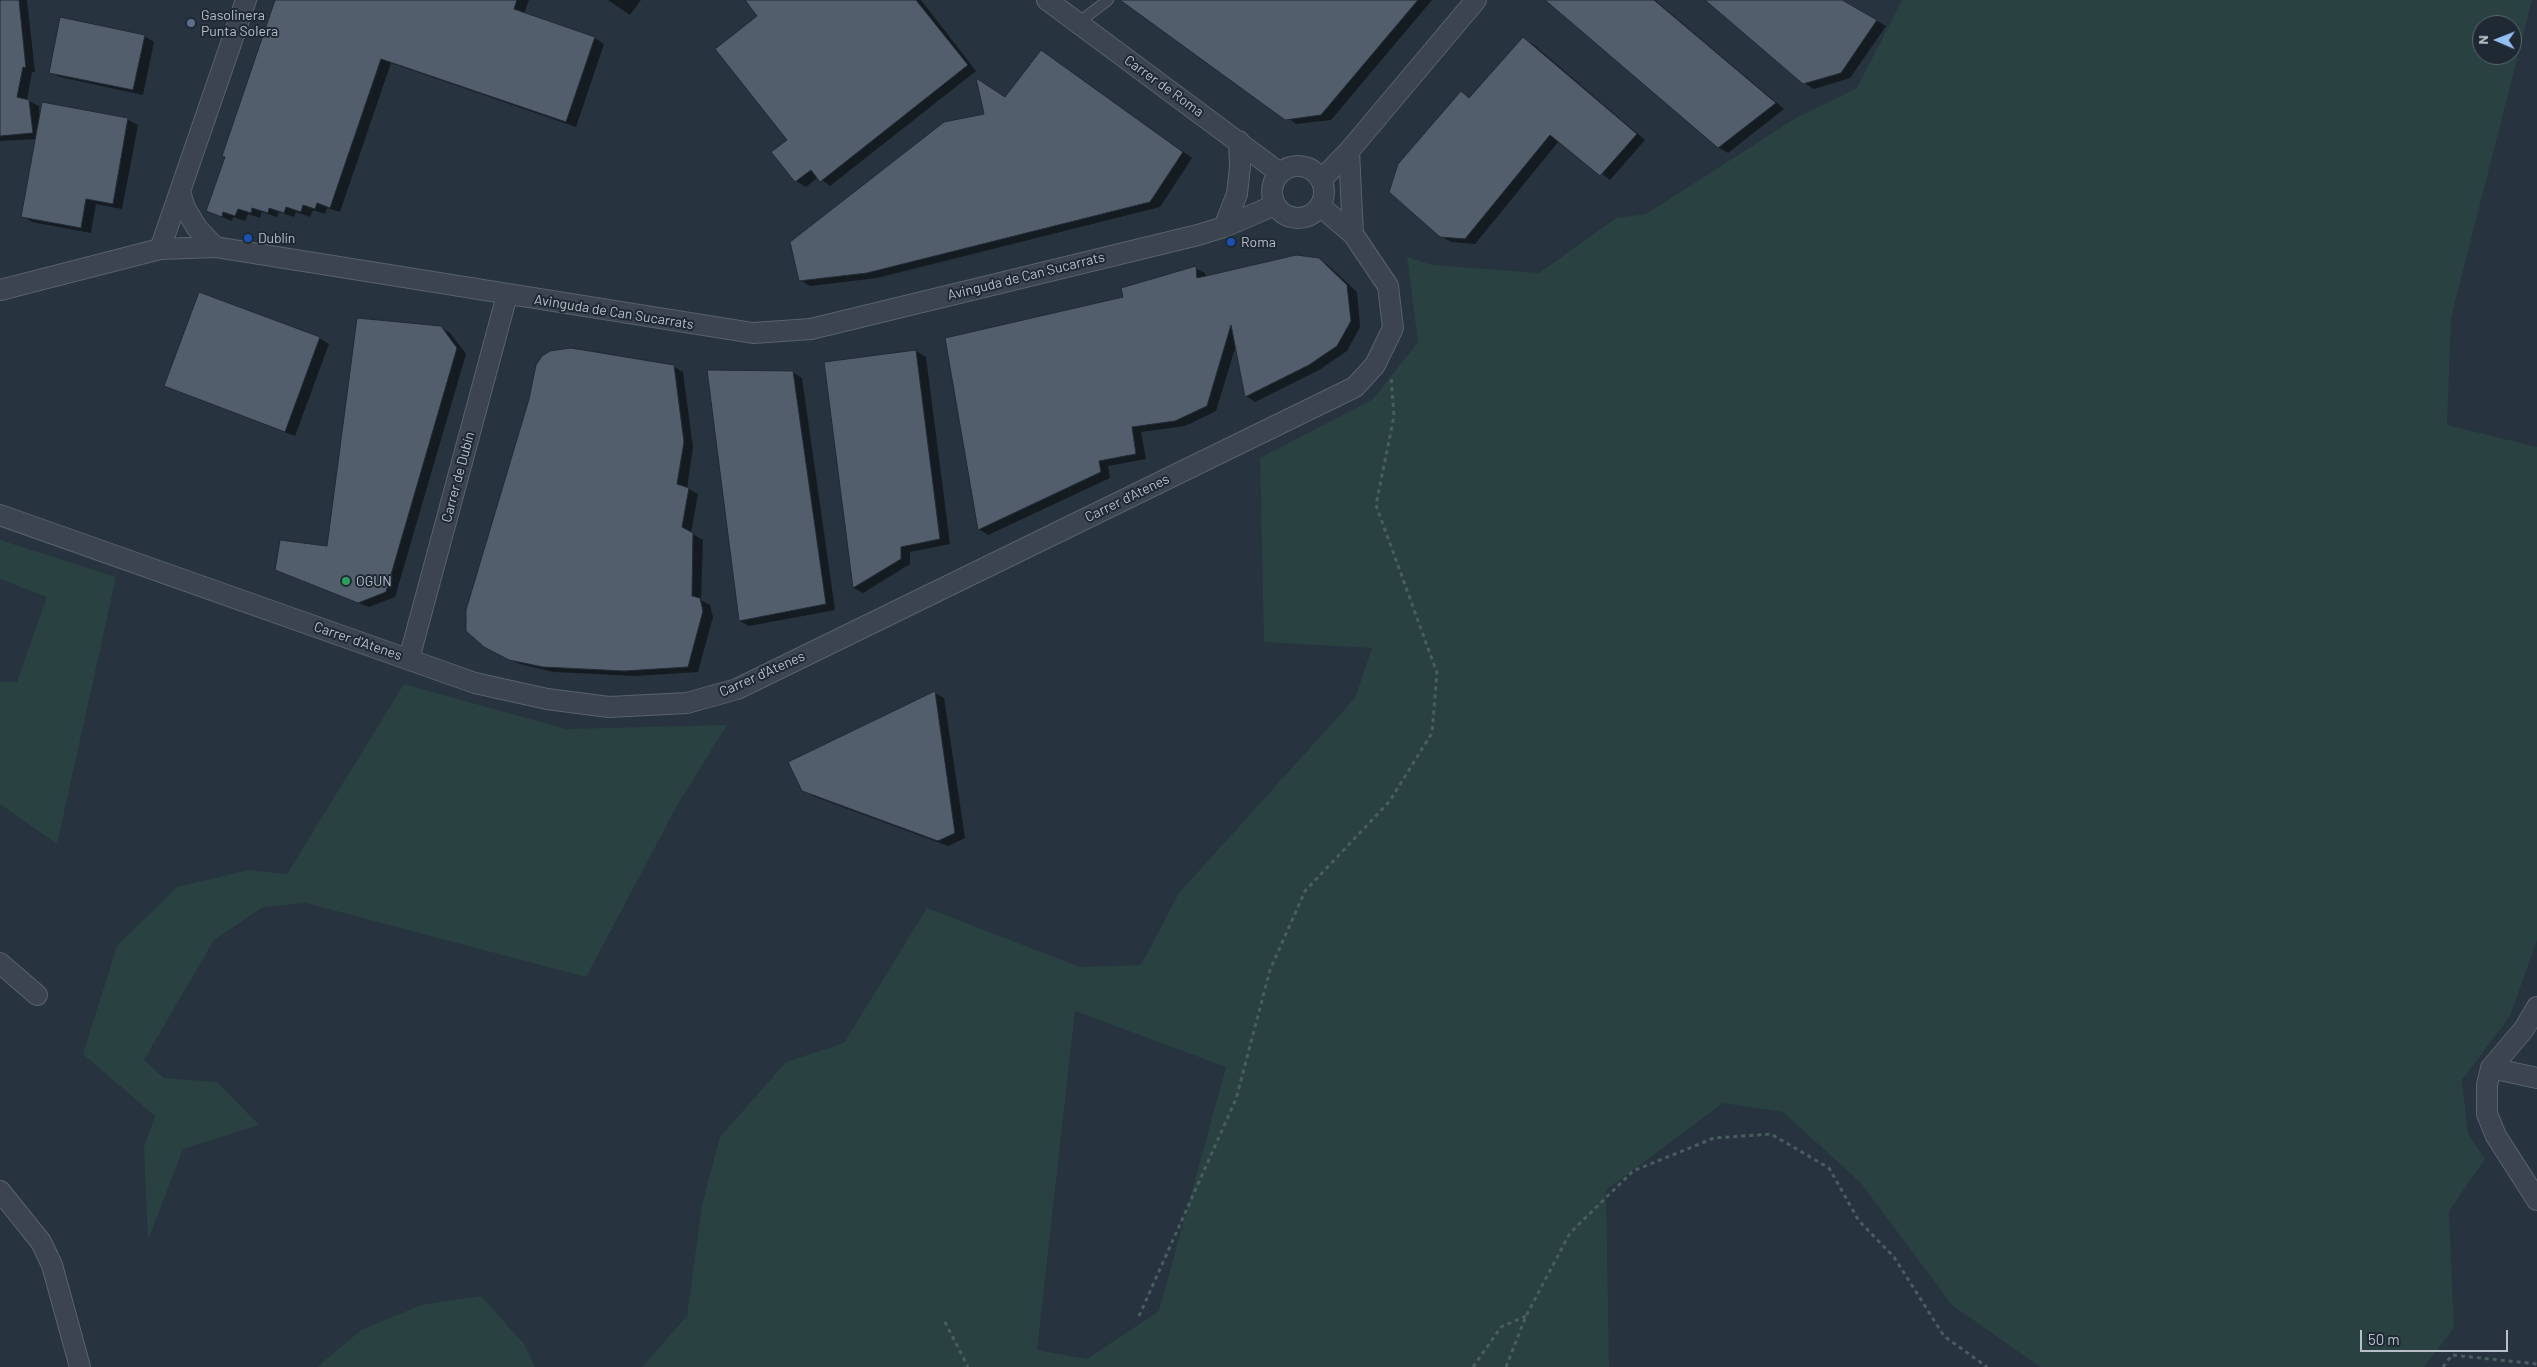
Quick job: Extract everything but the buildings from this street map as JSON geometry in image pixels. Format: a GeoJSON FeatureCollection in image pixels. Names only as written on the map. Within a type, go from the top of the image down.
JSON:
{"type":"FeatureCollection","features":[{"type":"Feature","properties":{"kind":"street"},"geometry":{"type":"LineString","coordinates":[[160,249],[246,0]]}},
{"type":"Feature","properties":{"kind":"street","name":"Carrer de Roma"},"geometry":{"type":"LineString","coordinates":[[1047,0],[1280,173]]}},
{"type":"Feature","properties":{"kind":"street"},"geometry":{"type":"LineString","coordinates":[[1321,180],[1348,151],[1476,0]]}},
{"type":"Feature","properties":{"kind":"street"},"geometry":{"type":"LineString","coordinates":[[1224,227],[1237,194],[1240,167],[1239,142]]}},
{"type":"Feature","properties":{"kind":"street"},"geometry":{"type":"LineString","coordinates":[[1348,151],[1353,234]]}},
{"type":"Feature","properties":{"kind":"street"},"geometry":{"type":"LineString","coordinates":[[1295,165],[1303,166],[1311,169],[1321,180],[1324,190],[1320,206],[1314,213],[1297,218],[1281,212],[1275,205],[1272,188],[1280,173],[1295,165]]}},
{"type":"Feature","properties":{"kind":"street"},"geometry":{"type":"LineString","coordinates":[[180,192],[185,208],[197,228],[215,247]]}},
{"type":"Feature","properties":{"kind":"street","name":"Avinguda de Can Sucarrats"},"geometry":{"type":"LineString","coordinates":[[0,290],[160,249],[215,247],[754,333],[811,329],[1224,227],[1275,205]]}},
{"type":"Feature","properties":{"kind":"street"},"geometry":{"type":"LineString","coordinates":[[1320,206],[1353,234]]}},
{"type":"Feature","properties":{"kind":"street","name":"Carrer d'Atenes"},"geometry":{"type":"LineString","coordinates":[[0,516],[475,683],[547,699],[609,708],[686,703],[737,689],[1355,387],[1375,365],[1393,328],[1388,286],[1374,262],[1353,234]]}},
{"type":"Feature","properties":{"kind":"street","name":"Carrer de Dubín"},"geometry":{"type":"LineString","coordinates":[[409,659],[507,295]]}},
{"type":"Feature","properties":{"kind":"street"},"geometry":{"type":"LineString","coordinates":[[0,962],[37,995]]}},
{"type":"Feature","properties":{"kind":"street"},"geometry":{"type":"LineString","coordinates":[[2537,1007],[2489,1076],[2487,1114],[2493,1128],[2537,1200]]}},
{"type":"Feature","properties":{"kind":"street"},"geometry":{"type":"LineString","coordinates":[[2489,1076],[2537,1078]]}},
{"type":"Feature","properties":{"kind":"street"},"geometry":{"type":"LineString","coordinates":[[0,1190],[41,1242],[48,1257],[80,1367]]}},
{"type":"Feature","properties":{"kind":"lane"},"geometry":{"type":"LineString","coordinates":[[1078,23],[1108,0]]}},
{"type":"Feature","properties":{"kind":"path"},"geometry":{"type":"LineString","coordinates":[[1139,1316],[1236,1099],[1270,970],[1305,891],[1389,802],[1432,733],[1437,673],[1376,505],[1394,416],[1391,375],[1375,365]]}},
{"type":"Feature","properties":{"kind":"path"},"geometry":{"type":"LineString","coordinates":[[1506,1367],[1526,1316],[1570,1233],[1632,1171],[1714,1138],[1771,1134],[1829,1168],[1859,1221],[1894,1257],[1944,1336],[1987,1367]]}},
{"type":"Feature","properties":{"kind":"path"},"geometry":{"type":"LineString","coordinates":[[1473,1367],[1502,1327],[1526,1316]]}},
{"type":"Feature","properties":{"kind":"path"},"geometry":{"type":"LineString","coordinates":[[945,1322],[968,1367]]}},
{"type":"Feature","properties":{"kind":"path"},"geometry":{"type":"LineString","coordinates":[[2444,1367],[2452,1355],[2537,1364]]}},
{"type":"Feature","properties":{"kind":"green space"},"geometry":{"type":"Polygon","coordinates":[[[1902,0],[2532,0],[2522,39],[2522,15],[2472,15],[2472,65],[2515,65],[2451,318],[2447,425],[2537,447],[2537,940],[2510,1016],[2462,1080],[2468,1134],[2485,1159],[2449,1211],[2454,1328],[2424,1367],[2040,1367],[1952,1305],[1861,1183],[1783,1112],[1723,1103],[1606,1190],[1609,1367],[642,1367],[687,1316],[702,1205],[720,1137],[786,1062],[844,1043],[927,908],[1080,967],[1141,965],[1179,893],[1355,698],[1372,648],[1264,642],[1260,458],[1373,399],[1418,342],[1407,257],[1432,265],[1539,273],[1616,218],[1646,214],[1796,118],[1857,88],[1902,0]],[[1075,1011],[1037,1350],[1087,1359],[1159,1311],[1226,1067],[1075,1011]]]}},
{"type":"Feature","properties":{"kind":"green space"},"geometry":{"type":"Polygon","coordinates":[[[0,540],[116,577],[57,844],[0,804],[0,682],[17,682],[47,597],[0,579],[0,540]]]}},
{"type":"Feature","properties":{"kind":"green space"},"geometry":{"type":"Polygon","coordinates":[[[404,684],[566,729],[727,725],[679,802],[586,977],[306,903],[263,907],[214,940],[144,1060],[164,1078],[217,1082],[259,1125],[183,1149],[148,1240],[144,1147],[155,1116],[83,1054],[117,946],[177,887],[249,870],[287,874],[404,684]]]}},
{"type":"Feature","properties":{"kind":"green space"},"geometry":{"type":"Polygon","coordinates":[[[481,1296],[524,1344],[535,1367],[317,1367],[361,1330],[421,1305],[481,1296]]]}},
{"type":"Feature","properties":{"kind":"place","name":"Gasolinera Punta Solera"},"geometry":{"type":"Point","coordinates":[191,23]}},
{"type":"Feature","properties":{"kind":"place","name":"Dublín"},"geometry":{"type":"Point","coordinates":[248,238]}},
{"type":"Feature","properties":{"kind":"place","name":"Roma"},"geometry":{"type":"Point","coordinates":[1231,242]}},
{"type":"Feature","properties":{"kind":"place","name":"OGUN"},"geometry":{"type":"Point","coordinates":[346,581]}}]}
